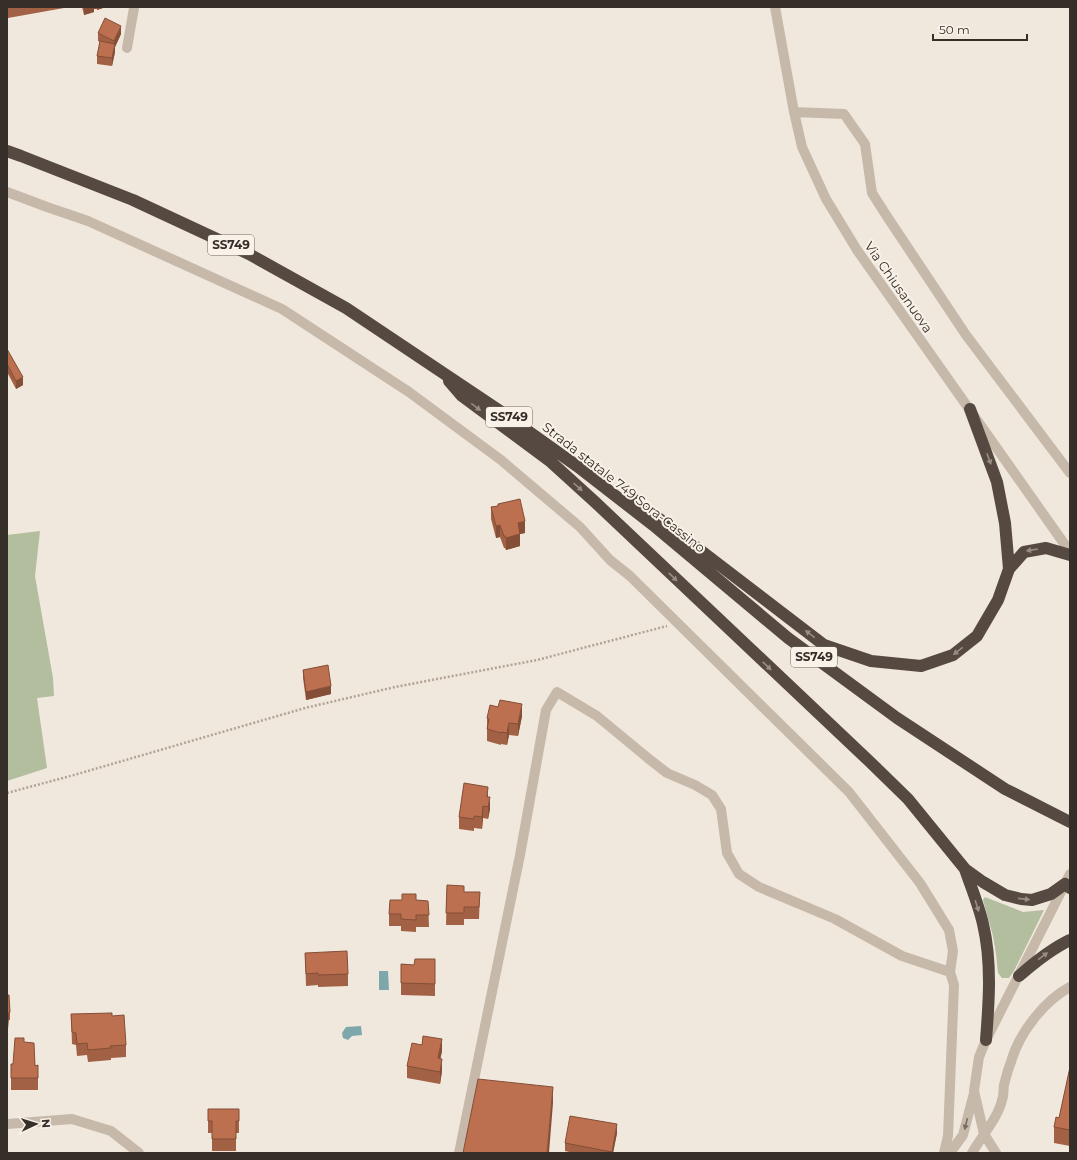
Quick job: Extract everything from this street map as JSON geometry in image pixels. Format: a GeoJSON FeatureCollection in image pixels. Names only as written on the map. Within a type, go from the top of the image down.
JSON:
{"type":"FeatureCollection","features":[{"type":"Feature","properties":{"kind":"highway","name":"Strada statale 749 Sora-Cassino"},"geometry":{"type":"LineString","coordinates":[[7,151],[133,200],[249,254],[346,308],[497,409],[577,466],[653,525],[788,638],[897,718],[1005,789],[1070,822]]}},
{"type":"Feature","properties":{"kind":"highway"},"geometry":{"type":"LineString","coordinates":[[439,370],[462,396],[551,462],[868,760],[908,799],[965,869],[1005,895],[1021,899],[1032,900],[1051,894],[1068,882]]}},
{"type":"Feature","properties":{"kind":"highway"},"geometry":{"type":"LineString","coordinates":[[970,409],[997,482],[1005,523],[1009,569]]}},
{"type":"Feature","properties":{"kind":"highway"},"geometry":{"type":"LineString","coordinates":[[577,466],[624,492],[824,645],[871,661],[921,666],[953,655],[978,636],[998,600],[1009,569],[1024,552],[1046,548],[1070,555]]}},
{"type":"Feature","properties":{"kind":"highway"},"geometry":{"type":"LineString","coordinates":[[965,869],[983,924],[988,959],[989,1003],[986,1040]]}},
{"type":"Feature","properties":{"kind":"highway"},"geometry":{"type":"LineString","coordinates":[[1019,976],[1041,957],[1070,940]]}},
{"type":"Feature","properties":{"kind":"street"},"geometry":{"type":"LineString","coordinates":[[127,48],[134,7]]}},
{"type":"Feature","properties":{"kind":"street","name":"Via Chiusanuova"},"geometry":{"type":"LineString","coordinates":[[775,7],[802,148],[826,199],[857,250],[1070,552]]}},
{"type":"Feature","properties":{"kind":"street"},"geometry":{"type":"LineString","coordinates":[[794,112],[844,114],[865,144],[872,193],[966,335],[1070,473]]}},
{"type":"Feature","properties":{"kind":"street"},"geometry":{"type":"LineString","coordinates":[[7,192],[88,221],[282,309],[409,392],[500,460],[580,527],[610,560],[630,576],[854,798],[920,883],[949,930],[953,951],[950,972],[954,985],[948,1136],[944,1153]]}},
{"type":"Feature","properties":{"kind":"street"},"geometry":{"type":"LineString","coordinates":[[459,1153],[520,855],[546,710],[557,692],[597,716],[667,773],[712,795],[721,809],[727,853],[739,874],[759,887],[835,919],[902,956],[950,972]]}},
{"type":"Feature","properties":{"kind":"street"},"geometry":{"type":"LineString","coordinates":[[950,1153],[963,1135],[974,1091],[979,1057],[986,1040],[1068,882]]}},
{"type":"Feature","properties":{"kind":"street"},"geometry":{"type":"LineString","coordinates":[[972,1153],[996,1115],[1002,1101],[1004,1086],[1011,1060],[1024,1034],[1042,1008],[1070,987]]}},
{"type":"Feature","properties":{"kind":"street"},"geometry":{"type":"LineString","coordinates":[[974,1091],[984,1134],[996,1153]]}},
{"type":"Feature","properties":{"kind":"street"},"geometry":{"type":"LineString","coordinates":[[7,1124],[72,1119],[111,1131],[140,1153]]}},
{"type":"Feature","properties":{"kind":"path"},"geometry":{"type":"LineString","coordinates":[[7,793],[82,773],[305,708],[395,687],[537,660],[678,623]]}},
{"type":"Feature","properties":{"kind":"green space"},"geometry":{"type":"Polygon","coordinates":[[[40,531],[35,576],[53,678],[54,696],[37,698],[47,768],[7,781],[7,535],[40,531]]]}},
{"type":"Feature","properties":{"kind":"green space"},"geometry":{"type":"Polygon","coordinates":[[[985,897],[1023,912],[1044,910],[1014,971],[1009,978],[1002,978],[998,973],[993,936],[983,900],[985,897]]]}},
{"type":"Feature","properties":{"kind":"water"},"geometry":{"type":"Polygon","coordinates":[[[379,971],[388,971],[389,990],[379,990],[379,971]]]}},
{"type":"Feature","properties":{"kind":"water"},"geometry":{"type":"Polygon","coordinates":[[[361,1026],[362,1035],[352,1036],[348,1040],[343,1038],[342,1033],[346,1027],[361,1026]]]}},
{"type":"Feature","properties":{"kind":"building"},"geometry":{"type":"Polygon","coordinates":[[[105,18],[121,26],[114,41],[98,33],[105,18]]]}},
{"type":"Feature","properties":{"kind":"building"},"geometry":{"type":"Polygon","coordinates":[[[100,41],[115,44],[112,58],[97,56],[100,41]]]}},
{"type":"Feature","properties":{"kind":"building"},"geometry":{"type":"Polygon","coordinates":[[[7,349],[23,377],[16,381],[7,364],[7,349]]]}},
{"type":"Feature","properties":{"kind":"building"},"geometry":{"type":"Polygon","coordinates":[[[520,499],[525,521],[518,523],[520,534],[506,538],[500,525],[496,526],[491,507],[520,499]]]}},
{"type":"Feature","properties":{"kind":"building"},"geometry":{"type":"Polygon","coordinates":[[[328,665],[331,686],[306,692],[303,670],[328,665]]]}},
{"type":"Feature","properties":{"kind":"building"},"geometry":{"type":"Polygon","coordinates":[[[500,700],[522,704],[518,724],[509,723],[507,733],[487,729],[489,719],[487,718],[490,705],[498,707],[500,700]]]}},
{"type":"Feature","properties":{"kind":"building"},"geometry":{"type":"Polygon","coordinates":[[[464,783],[488,787],[487,797],[490,797],[488,807],[483,806],[482,817],[474,816],[474,819],[459,817],[464,783]]]}},
{"type":"Feature","properties":{"kind":"building"},"geometry":{"type":"Polygon","coordinates":[[[447,885],[464,886],[464,892],[480,892],[479,907],[464,907],[464,913],[446,913],[447,885]]]}},
{"type":"Feature","properties":{"kind":"building"},"geometry":{"type":"Polygon","coordinates":[[[402,894],[416,894],[416,900],[428,901],[429,915],[416,915],[416,920],[401,919],[401,914],[389,914],[390,900],[402,900],[402,894]]]}},
{"type":"Feature","properties":{"kind":"building"},"geometry":{"type":"Polygon","coordinates":[[[347,951],[348,974],[306,974],[305,953],[347,951]]]}},
{"type":"Feature","properties":{"kind":"building"},"geometry":{"type":"Polygon","coordinates":[[[415,959],[435,959],[435,984],[401,983],[401,964],[414,965],[415,959]]]}},
{"type":"Feature","properties":{"kind":"building"},"geometry":{"type":"Polygon","coordinates":[[[7,995],[9,995],[10,1012],[7,1021],[7,995]]]}},
{"type":"Feature","properties":{"kind":"building"},"geometry":{"type":"Polygon","coordinates":[[[112,1013],[112,1016],[124,1015],[126,1045],[88,1050],[87,1043],[77,1044],[76,1033],[72,1032],[71,1014],[112,1013]]]}},
{"type":"Feature","properties":{"kind":"building"},"geometry":{"type":"Polygon","coordinates":[[[423,1036],[442,1039],[438,1058],[442,1059],[440,1072],[407,1066],[412,1043],[422,1045],[423,1036]]]}},
{"type":"Feature","properties":{"kind":"building"},"geometry":{"type":"Polygon","coordinates":[[[15,1038],[24,1038],[24,1042],[34,1043],[35,1066],[38,1065],[38,1078],[11,1078],[11,1064],[13,1064],[15,1038]]]}},
{"type":"Feature","properties":{"kind":"building"},"geometry":{"type":"Polygon","coordinates":[[[1070,1067],[1070,1130],[1054,1127],[1056,1117],[1059,1118],[1070,1067]]]}},
{"type":"Feature","properties":{"kind":"building"},"geometry":{"type":"Polygon","coordinates":[[[478,1079],[553,1087],[547,1153],[463,1153],[478,1079]]]}},
{"type":"Feature","properties":{"kind":"building"},"geometry":{"type":"Polygon","coordinates":[[[208,1109],[239,1109],[239,1121],[236,1121],[236,1139],[212,1139],[212,1121],[208,1121],[208,1109]]]}},
{"type":"Feature","properties":{"kind":"building"},"geometry":{"type":"Polygon","coordinates":[[[570,1116],[617,1124],[612,1152],[565,1143],[570,1116]]]}}]}
